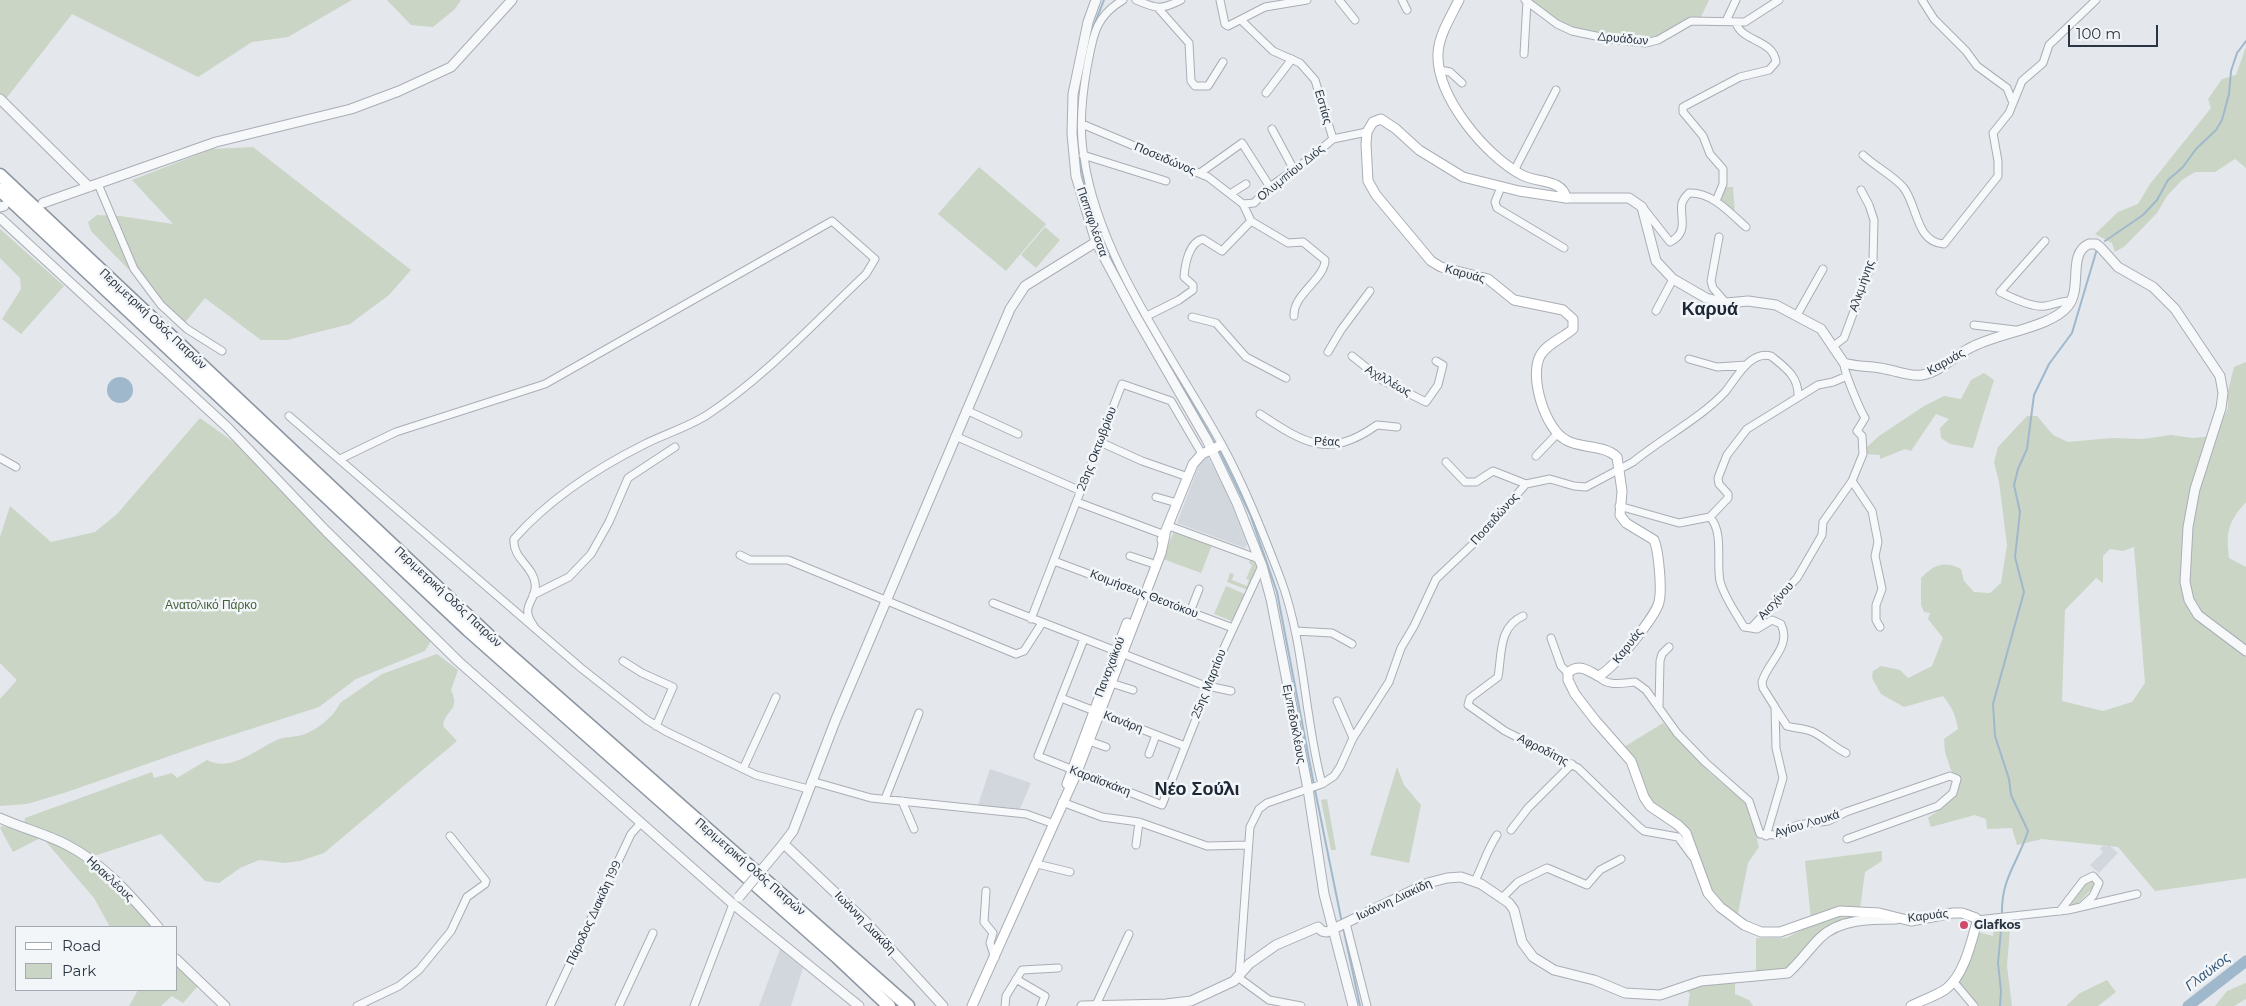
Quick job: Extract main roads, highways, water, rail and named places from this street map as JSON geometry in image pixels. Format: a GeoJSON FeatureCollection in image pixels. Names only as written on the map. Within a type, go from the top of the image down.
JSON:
{"type":"FeatureCollection","features":[{"type":"Feature","properties":{"kind":"highway","name":"Περιμετρική Οδός Πατρών"},"geometry":{"type":"LineString","coordinates":[[0,175],[503,649],[908,1006]]}},
{"type":"Feature","properties":{"kind":"highway","name":"Περιμετρική Οδός Πατρών"},"geometry":{"type":"LineString","coordinates":[[0,190],[92,279],[468,630],[822,944],[889,1006]]}},
{"type":"Feature","properties":{"kind":"highway"},"geometry":{"type":"LineString","coordinates":[[1,203],[92,279]]}},
{"type":"Feature","properties":{"kind":"main road","name":"Καρυάς"},"geometry":{"type":"LineString","coordinates":[[1459,0],[1439,46],[1440,70],[1449,97],[1474,133],[1494,156],[1514,171],[1532,180],[1559,185],[1565,192],[1566,198],[1501,187],[1456,173],[1419,150],[1384,120],[1373,122],[1367,132],[1368,182],[1376,195],[1434,264],[1488,279],[1519,302],[1563,310],[1573,319],[1573,329],[1548,347],[1539,358],[1538,375],[1543,412],[1557,434],[1566,440],[1613,454],[1617,458],[1620,469],[1622,491],[1620,506],[1623,520],[1650,537],[1655,544],[1659,601],[1654,612],[1610,669],[1598,676],[1579,667],[1572,669],[1568,673],[1568,680],[1575,694],[1595,720],[1631,761],[1646,801],[1653,810],[1682,828],[1708,893],[1732,918],[1750,929],[1761,932],[1780,932],[1840,911],[1879,913],[1911,921],[1962,913],[1973,916],[1977,920],[1964,961],[1953,981],[1946,989],[1916,1005]]}},
{"type":"Feature","properties":{"kind":"main road","name":"Παναχαϊκού"},"geometry":{"type":"LineString","coordinates":[[1142,594],[1151,563],[1169,526],[1193,464],[1202,454],[1216,448]]}},
{"type":"Feature","properties":{"kind":"main road","name":"Παναχαϊκού"},"geometry":{"type":"LineString","coordinates":[[972,1006],[1054,824],[1165,535]]}},
{"type":"Feature","properties":{"kind":"main road","name":"Παναχαϊκού"},"geometry":{"type":"LineString","coordinates":[[1074,771],[1089,741],[1096,712],[1111,683],[1119,652]]}},
{"type":"Feature","properties":{"kind":"water"},"geometry":{"type":"Polygon","coordinates":[[[120,377],[129,381],[133,390],[129,399],[120,403],[111,399],[107,390],[111,381],[120,377]]]}},
{"type":"Feature","properties":{"kind":"waterway"},"geometry":{"type":"LineString","coordinates":[[1093,28],[1104,0]]}},
{"type":"Feature","properties":{"kind":"waterway"},"geometry":{"type":"LineString","coordinates":[[2105,241],[2143,215],[2157,200],[2168,180],[2183,167],[2196,149],[2216,130],[2222,120],[2229,94],[2231,71],[2237,53],[2246,41]]}},
{"type":"Feature","properties":{"kind":"waterway"},"geometry":{"type":"LineString","coordinates":[[1078,122],[1083,69]]}},
{"type":"Feature","properties":{"kind":"waterway"},"geometry":{"type":"LineString","coordinates":[[1078,134],[1079,155],[1087,196],[1101,236],[1129,292]]}},
{"type":"Feature","properties":{"kind":"waterway"},"geometry":{"type":"LineString","coordinates":[[2002,914],[2002,901],[2007,880],[2028,831],[2011,795],[2009,779],[1995,736],[1993,704],[2024,592],[2015,557],[2020,512],[2014,485],[2018,469],[2027,449],[2034,395],[2049,364],[2072,333],[2097,249]]}},
{"type":"Feature","properties":{"kind":"waterway"},"geometry":{"type":"LineString","coordinates":[[1165,355],[1215,444]]}},
{"type":"Feature","properties":{"kind":"waterway"},"geometry":{"type":"LineString","coordinates":[[1219,450],[1250,514],[1277,592],[1314,785]]}},
{"type":"Feature","properties":{"kind":"waterway"},"geometry":{"type":"LineString","coordinates":[[1315,790],[1342,923]]}},
{"type":"Feature","properties":{"kind":"waterway"},"geometry":{"type":"LineString","coordinates":[[2000,1006],[2001,991],[1998,963],[2002,919]]}},
{"type":"Feature","properties":{"kind":"waterway"},"geometry":{"type":"LineString","coordinates":[[1343,927],[1360,1006]]}},
{"type":"Feature","properties":{"kind":"waterway","name":"Γλαύκος"},"geometry":{"type":"LineString","coordinates":[[2188,1006],[2246,961]]}},
{"type":"Feature","properties":{"kind":"place","name":"Glafkos"},"geometry":{"type":"Point","coordinates":[1964,925]}},
{"type":"Feature","properties":{"kind":"district","name":"Καρυά"},"geometry":{"type":"Point","coordinates":[1710,310]}},
{"type":"Feature","properties":{"kind":"district","name":"Νέο Σούλι"},"geometry":{"type":"Point","coordinates":[1197,790]}},
{"type":"Feature","properties":{"kind":"park label","name":"Ανατολικό Πάρκο"},"geometry":{"type":"Point","coordinates":[211,605]}}]}
